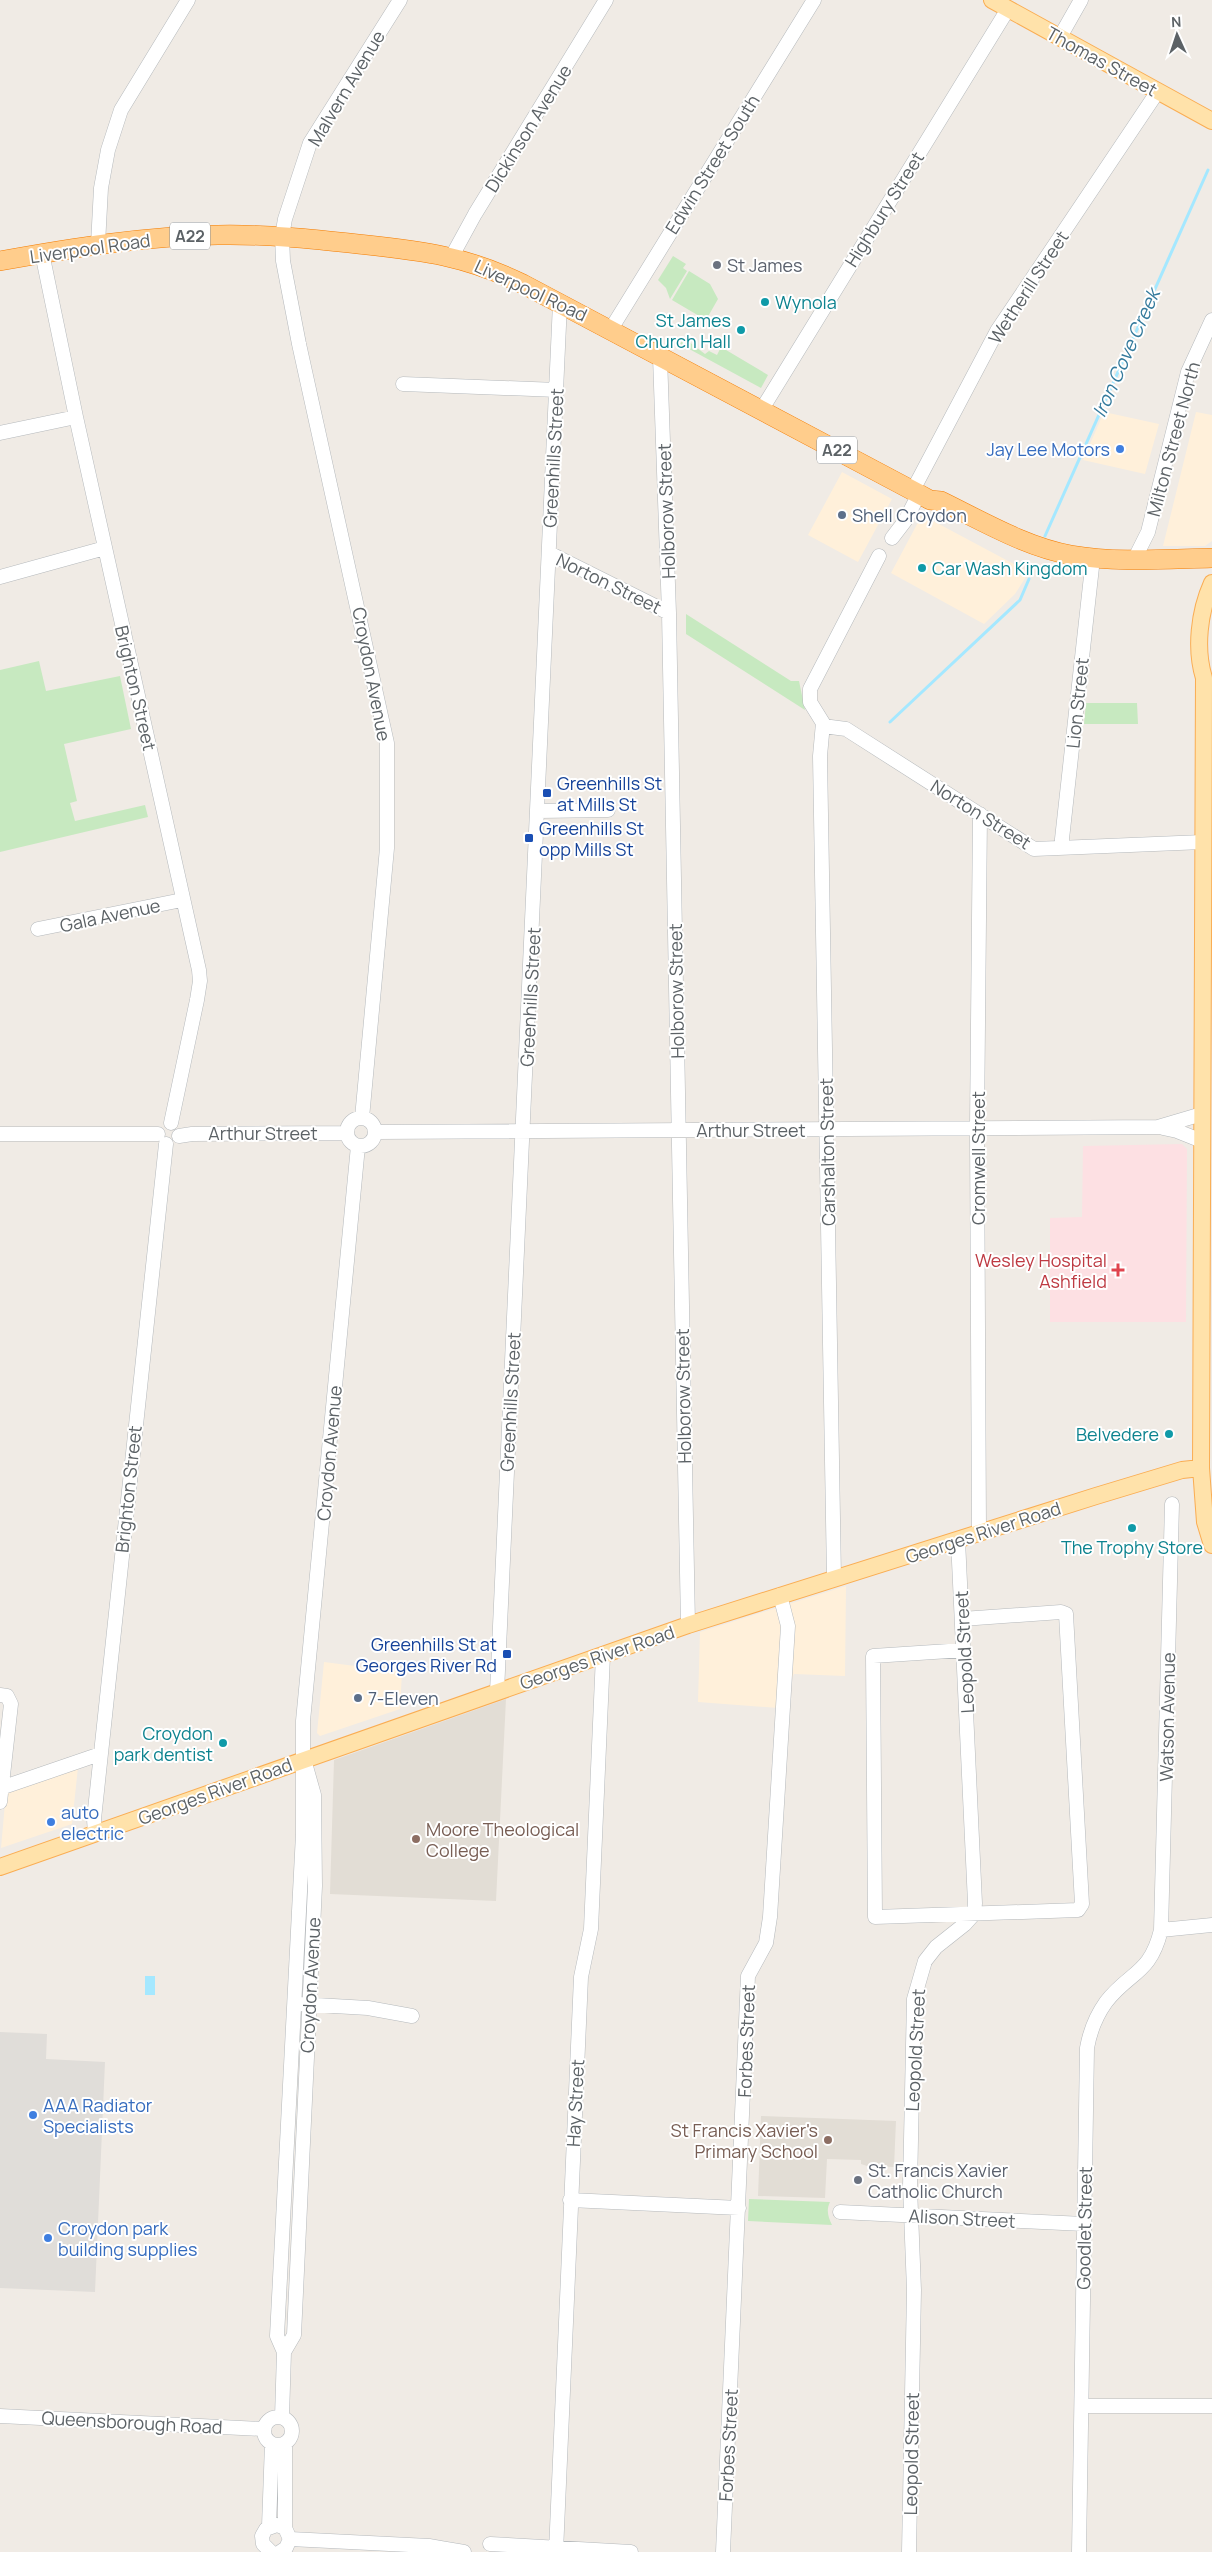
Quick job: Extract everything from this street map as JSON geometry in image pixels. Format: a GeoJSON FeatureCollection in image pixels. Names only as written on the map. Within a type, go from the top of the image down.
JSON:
{"type":"FeatureCollection","features":[{"type":"Feature","properties":{"kind":"highway","name":"Liverpool Road"},"geometry":{"type":"LineString","coordinates":[[0,261],[98,244],[218,235],[282,236],[425,251],[452,256],[500,273],[611,329],[660,357],[762,409],[921,495],[942,501],[1029,542],[1092,562],[1212,569]]}},
{"type":"Feature","properties":{"kind":"highway","name":"Liverpool Road"},"geometry":{"type":"LineString","coordinates":[[1092,562],[1135,558],[1212,558]]}},
{"type":"Feature","properties":{"kind":"main road","name":"Thomas Street"},"geometry":{"type":"LineString","coordinates":[[992,0],[1212,121]]}},
{"type":"Feature","properties":{"kind":"main road"},"geometry":{"type":"LineString","coordinates":[[1212,583],[1204,608],[1199,645],[1199,660],[1204,678],[1207,841],[1204,1127],[1207,1399],[1202,1468],[1206,1522],[1212,1546]]}},
{"type":"Feature","properties":{"kind":"main road"},"geometry":{"type":"LineString","coordinates":[[1204,678],[1212,657]]}},
{"type":"Feature","properties":{"kind":"main road","name":"Georges River Road"},"geometry":{"type":"LineString","coordinates":[[0,1867],[688,1625],[979,1532],[1182,1470],[1202,1468]]}},
{"type":"Feature","properties":{"kind":"street"},"geometry":{"type":"LineString","coordinates":[[98,244],[102,188],[108,150],[122,110],[188,0]]}},
{"type":"Feature","properties":{"kind":"street","name":"Malvern Avenue"},"geometry":{"type":"LineString","coordinates":[[282,236],[285,218],[310,143],[400,0]]}},
{"type":"Feature","properties":{"kind":"street","name":"Dickinson Avenue"},"geometry":{"type":"LineString","coordinates":[[452,256],[475,214],[606,0]]}},
{"type":"Feature","properties":{"kind":"street","name":"Edwin Street South"},"geometry":{"type":"LineString","coordinates":[[611,329],[814,0]]}},
{"type":"Feature","properties":{"kind":"street"},"geometry":{"type":"LineString","coordinates":[[1060,37],[1081,0]]}},
{"type":"Feature","properties":{"kind":"street","name":"Highbury Street"},"geometry":{"type":"LineString","coordinates":[[762,409],[1008,9]]}},
{"type":"Feature","properties":{"kind":"street","name":"Wetherill Street"},"geometry":{"type":"LineString","coordinates":[[892,538],[921,495],[997,331],[1158,92]]}},
{"type":"Feature","properties":{"kind":"street","name":"Croydon Avenue"},"geometry":{"type":"LineString","coordinates":[[282,236],[283,262],[299,344],[387,743],[387,848],[362,1118]]}},
{"type":"Feature","properties":{"kind":"street","name":"Brighton Street"},"geometry":{"type":"LineString","coordinates":[[42,253],[76,417],[164,809],[200,981],[171,1123]]}},
{"type":"Feature","properties":{"kind":"street","name":"Greenhills Street"},"geometry":{"type":"LineString","coordinates":[[497,1692],[539,810],[560,303]]}},
{"type":"Feature","properties":{"kind":"street","name":"Milton Street North"},"geometry":{"type":"LineString","coordinates":[[1135,558],[1148,532],[1188,372],[1212,320]]}},
{"type":"Feature","properties":{"kind":"street","name":"Holborow Street"},"geometry":{"type":"LineString","coordinates":[[660,357],[669,613],[688,1625]]}},
{"type":"Feature","properties":{"kind":"street"},"geometry":{"type":"LineString","coordinates":[[403,384],[557,390]]}},
{"type":"Feature","properties":{"kind":"street"},"geometry":{"type":"LineString","coordinates":[[0,433],[76,417]]}},
{"type":"Feature","properties":{"kind":"street"},"geometry":{"type":"LineString","coordinates":[[0,577],[105,548]]}},
{"type":"Feature","properties":{"kind":"street","name":"Norton Street"},"geometry":{"type":"LineString","coordinates":[[549,554],[669,613]]}},
{"type":"Feature","properties":{"kind":"street"},"geometry":{"type":"LineString","coordinates":[[823,726],[822,720],[810,702],[810,689],[879,556]]}},
{"type":"Feature","properties":{"kind":"street","name":"Lion Street"},"geometry":{"type":"LineString","coordinates":[[1060,848],[1092,562]]}},
{"type":"Feature","properties":{"kind":"street","name":"Norton Street"},"geometry":{"type":"LineString","coordinates":[[823,726],[846,729],[1034,849],[1207,841]]}},
{"type":"Feature","properties":{"kind":"street","name":"Carshalton Street"},"geometry":{"type":"LineString","coordinates":[[823,726],[820,756],[834,1578]]}},
{"type":"Feature","properties":{"kind":"street"},"geometry":{"type":"LineString","coordinates":[[539,810],[608,810]]}},
{"type":"Feature","properties":{"kind":"street","name":"Cromwell Street"},"geometry":{"type":"LineString","coordinates":[[979,1532],[977,1128],[980,814]]}},
{"type":"Feature","properties":{"kind":"street","name":"Gala Avenue"},"geometry":{"type":"LineString","coordinates":[[38,929],[182,900]]}},
{"type":"Feature","properties":{"kind":"street"},"geometry":{"type":"LineString","coordinates":[[362,1118],[372,1124],[375,1132],[372,1141],[358,1146],[349,1140],[346,1133],[349,1124],[362,1118]]}},
{"type":"Feature","properties":{"kind":"street"},"geometry":{"type":"LineString","coordinates":[[0,1134],[162,1139],[172,1144],[179,1136],[178,1129],[171,1123],[161,1125],[162,1139]]}},
{"type":"Feature","properties":{"kind":"street","name":"Arthur Street"},"geometry":{"type":"LineString","coordinates":[[1158,1127],[1177,1131],[1204,1127]]}},
{"type":"Feature","properties":{"kind":"street","name":"Arthur Street"},"geometry":{"type":"LineString","coordinates":[[375,1132],[1204,1127]]}},
{"type":"Feature","properties":{"kind":"street","name":"Arthur Street"},"geometry":{"type":"LineString","coordinates":[[179,1136],[192,1134],[346,1133]]}},
{"type":"Feature","properties":{"kind":"street","name":"Brighton Street"},"geometry":{"type":"LineString","coordinates":[[95,1834],[100,1754],[162,1139]]}},
{"type":"Feature","properties":{"kind":"street","name":"Croydon Avenue"},"geometry":{"type":"LineString","coordinates":[[291,2212],[294,2004],[303,1834],[301,1777],[304,1760],[303,1721],[358,1146]]}},
{"type":"Feature","properties":{"kind":"street","name":"Watson Avenue"},"geometry":{"type":"LineString","coordinates":[[1161,1930],[1172,1504]]}},
{"type":"Feature","properties":{"kind":"street","name":"Leopold Street"},"geometry":{"type":"LineString","coordinates":[[910,2552],[914,2290],[910,2215],[914,1999],[925,1961],[936,1947],[965,1924],[974,1914],[975,1872],[958,1540]]}},
{"type":"Feature","properties":{"kind":"street","name":"Forbes Street"},"geometry":{"type":"LineString","coordinates":[[724,2552],[748,1976],[766,1944],[772,1895],[788,1626],[780,1595]]}},
{"type":"Feature","properties":{"kind":"street"},"geometry":{"type":"LineString","coordinates":[[962,1619],[1061,1612],[1066,1614],[1082,1904],[1078,1910],[876,1917],[873,1656],[964,1650]]}},
{"type":"Feature","properties":{"kind":"street","name":"Hay Street"},"geometry":{"type":"LineString","coordinates":[[556,2550],[581,1977],[591,1929],[603,1655]]}},
{"type":"Feature","properties":{"kind":"street"},"geometry":{"type":"LineString","coordinates":[[0,1695],[7,1696],[11,1704],[1,1795],[100,1754]]}},
{"type":"Feature","properties":{"kind":"street","name":"Croydon Avenue"},"geometry":{"type":"LineString","coordinates":[[282,2417],[284,2352],[277,2336],[291,2212],[308,2004],[315,1886],[314,1795],[304,1760]]}},
{"type":"Feature","properties":{"kind":"street"},"geometry":{"type":"LineString","coordinates":[[1161,1930],[1212,1925]]}},
{"type":"Feature","properties":{"kind":"street","name":"Goodlet Street"},"geometry":{"type":"LineString","coordinates":[[1079,2552],[1087,2048],[1090,2034],[1100,2012],[1107,2001],[1136,1976],[1152,1957],[1161,1930]]}},
{"type":"Feature","properties":{"kind":"street"},"geometry":{"type":"LineString","coordinates":[[294,2004],[368,2008],[412,2016]]}},
{"type":"Feature","properties":{"kind":"street"},"geometry":{"type":"LineString","coordinates":[[570,2200],[739,2208]]}},
{"type":"Feature","properties":{"kind":"street","name":"Alison Street"},"geometry":{"type":"LineString","coordinates":[[840,2212],[1084,2224]]}},
{"type":"Feature","properties":{"kind":"street"},"geometry":{"type":"LineString","coordinates":[[1082,2406],[1212,2406]]}},
{"type":"Feature","properties":{"kind":"street","name":"Queensborough Road"},"geometry":{"type":"LineString","coordinates":[[0,2416],[264,2429]]}},
{"type":"Feature","properties":{"kind":"street"},"geometry":{"type":"LineString","coordinates":[[282,2417],[289,2421],[292,2429],[290,2437],[279,2443],[266,2440],[264,2429],[270,2419],[282,2417]]}},
{"type":"Feature","properties":{"kind":"street"},"geometry":{"type":"LineString","coordinates":[[279,2443],[269,2526],[262,2536],[263,2544],[278,2547],[429,2546],[464,2552]]}},
{"type":"Feature","properties":{"kind":"street"},"geometry":{"type":"LineString","coordinates":[[278,2547],[279,2443]]}},
{"type":"Feature","properties":{"kind":"street"},"geometry":{"type":"LineString","coordinates":[[269,2526],[277,2525],[278,2547]]}},
{"type":"Feature","properties":{"kind":"street"},"geometry":{"type":"LineString","coordinates":[[490,2544],[556,2550],[631,2552]]}},
{"type":"Feature","properties":{"kind":"shaded area","name":"Jay Lee Motors"},"geometry":{"type":"Polygon","coordinates":[[[1104,412],[1159,424],[1145,474],[1083,460],[1104,412]]]}},
{"type":"Feature","properties":{"kind":"shaded area"},"geometry":{"type":"Polygon","coordinates":[[[1196,412],[1212,415],[1212,541],[1205,546],[1163,546],[1196,412]]]}},
{"type":"Feature","properties":{"kind":"shaded area"},"geometry":{"type":"Polygon","coordinates":[[[842,472],[892,499],[858,562],[808,535],[842,472]]]}},
{"type":"Feature","properties":{"kind":"shaded area"},"geometry":{"type":"Polygon","coordinates":[[[922,515],[1029,572],[1015,594],[984,624],[891,573],[922,515]]]}},
{"type":"Feature","properties":{"kind":"shaded area","name":"Wesley Hospital Ashfield"},"geometry":{"type":"Polygon","coordinates":[[[1182,1144],[1187,1149],[1186,1322],[1050,1322],[1050,1218],[1082,1217],[1083,1146],[1182,1144]]]}},
{"type":"Feature","properties":{"kind":"shaded area"},"geometry":{"type":"Polygon","coordinates":[[[846,1586],[845,1676],[794,1674],[778,1708],[698,1702],[700,1632],[846,1586]]]}},
{"type":"Feature","properties":{"kind":"shaded area"},"geometry":{"type":"Polygon","coordinates":[[[324,1662],[402,1672],[400,1709],[320,1736],[317,1733],[324,1662]]]}},
{"type":"Feature","properties":{"kind":"shaded area","name":"Moore Theological College"},"geometry":{"type":"Polygon","coordinates":[[[506,1699],[496,1901],[330,1894],[334,1760],[506,1699]]]}},
{"type":"Feature","properties":{"kind":"shaded area"},"geometry":{"type":"Polygon","coordinates":[[[78,1767],[72,1824],[1,1848],[6,1792],[78,1767]]]}},
{"type":"Feature","properties":{"kind":"shaded area"},"geometry":{"type":"Polygon","coordinates":[[[0,2032],[47,2034],[46,2059],[105,2062],[95,2292],[0,2288],[0,2032]]]}},
{"type":"Feature","properties":{"kind":"shaded area","name":"St Francis Xavier's Primary School"},"geometry":{"type":"Polygon","coordinates":[[[761,2116],[896,2121],[894,2167],[867,2166],[861,2164],[861,2160],[827,2159],[825,2198],[758,2196],[761,2116]]]}},
{"type":"Feature","properties":{"kind":"green space"},"geometry":{"type":"Polygon","coordinates":[[[673,256],[686,264],[683,268],[687,271],[670,299],[666,288],[658,280],[673,256]]]}},
{"type":"Feature","properties":{"kind":"green space"},"geometry":{"type":"Polygon","coordinates":[[[689,271],[710,284],[718,299],[706,320],[672,300],[689,271]]]}},
{"type":"Feature","properties":{"kind":"green space"},"geometry":{"type":"Polygon","coordinates":[[[684,338],[705,354],[709,351],[717,355],[721,347],[768,375],[761,388],[680,344],[684,338]]]}},
{"type":"Feature","properties":{"kind":"green space"},"geometry":{"type":"Polygon","coordinates":[[[686,614],[791,681],[799,681],[805,710],[686,634],[686,614]]]}},
{"type":"Feature","properties":{"kind":"green space"},"geometry":{"type":"Polygon","coordinates":[[[39,661],[46,691],[120,676],[131,729],[64,744],[77,801],[70,803],[75,821],[145,805],[148,817],[0,852],[0,670],[39,661]]]}},
{"type":"Feature","properties":{"kind":"green space"},"geometry":{"type":"Polygon","coordinates":[[[1086,703],[1137,703],[1138,724],[1084,724],[1086,703]]]}},
{"type":"Feature","properties":{"kind":"green space"},"geometry":{"type":"Polygon","coordinates":[[[749,2199],[830,2202],[828,2214],[832,2225],[748,2221],[749,2199]]]}},
{"type":"Feature","properties":{"kind":"water"},"geometry":{"type":"Polygon","coordinates":[[[145,1976],[155,1976],[155,1995],[145,1995],[145,1976]]]}},
{"type":"Feature","properties":{"kind":"waterway","name":"Iron Cove Creek"},"geometry":{"type":"LineString","coordinates":[[1045,536],[1208,170]]}},
{"type":"Feature","properties":{"kind":"waterway","name":"Iron Cove Creek"},"geometry":{"type":"LineString","coordinates":[[890,722],[1020,600],[1029,579]]}},
{"type":"Feature","properties":{"kind":"place","name":"St James"},"geometry":{"type":"Point","coordinates":[717,265]}},
{"type":"Feature","properties":{"kind":"place","name":"Wynola"},"geometry":{"type":"Point","coordinates":[765,302]}},
{"type":"Feature","properties":{"kind":"place","name":"St James Church Hall"},"geometry":{"type":"Point","coordinates":[741,330]}},
{"type":"Feature","properties":{"kind":"place","name":"Jay Lee Motors"},"geometry":{"type":"Point","coordinates":[1120,449]}},
{"type":"Feature","properties":{"kind":"place","name":"Shell Croydon"},"geometry":{"type":"Point","coordinates":[842,515]}},
{"type":"Feature","properties":{"kind":"place","name":"Car Wash Kingdom"},"geometry":{"type":"Point","coordinates":[922,568]}},
{"type":"Feature","properties":{"kind":"place","name":"Greenhills St at Mills St"},"geometry":{"type":"Point","coordinates":[547,793]}},
{"type":"Feature","properties":{"kind":"place","name":"Greenhills St opp Mills St"},"geometry":{"type":"Point","coordinates":[529,838]}},
{"type":"Feature","properties":{"kind":"place","name":"Wesley Hospital Ashfield"},"geometry":{"type":"Point","coordinates":[1118,1270]}},
{"type":"Feature","properties":{"kind":"place","name":"Belvedere"},"geometry":{"type":"Point","coordinates":[1169,1434]}},
{"type":"Feature","properties":{"kind":"place","name":"The Trophy Store"},"geometry":{"type":"Point","coordinates":[1132,1528]}},
{"type":"Feature","properties":{"kind":"place","name":"Greenhills St at Georges River Rd"},"geometry":{"type":"Point","coordinates":[507,1654]}},
{"type":"Feature","properties":{"kind":"place","name":"7-Eleven"},"geometry":{"type":"Point","coordinates":[358,1698]}},
{"type":"Feature","properties":{"kind":"place","name":"Croydon park dentist"},"geometry":{"type":"Point","coordinates":[223,1743]}},
{"type":"Feature","properties":{"kind":"place","name":"auto electric"},"geometry":{"type":"Point","coordinates":[51,1822]}},
{"type":"Feature","properties":{"kind":"place","name":"Moore Theological College"},"geometry":{"type":"Point","coordinates":[416,1839]}},
{"type":"Feature","properties":{"kind":"place","name":"AAA Radiator Specialists"},"geometry":{"type":"Point","coordinates":[33,2115]}},
{"type":"Feature","properties":{"kind":"place","name":"St Francis Xavier's Primary School"},"geometry":{"type":"Point","coordinates":[828,2140]}},
{"type":"Feature","properties":{"kind":"place","name":"St. Francis Xavier Catholic Church"},"geometry":{"type":"Point","coordinates":[858,2180]}},
{"type":"Feature","properties":{"kind":"place","name":"Croydon park building supplies"},"geometry":{"type":"Point","coordinates":[48,2238]}}]}
